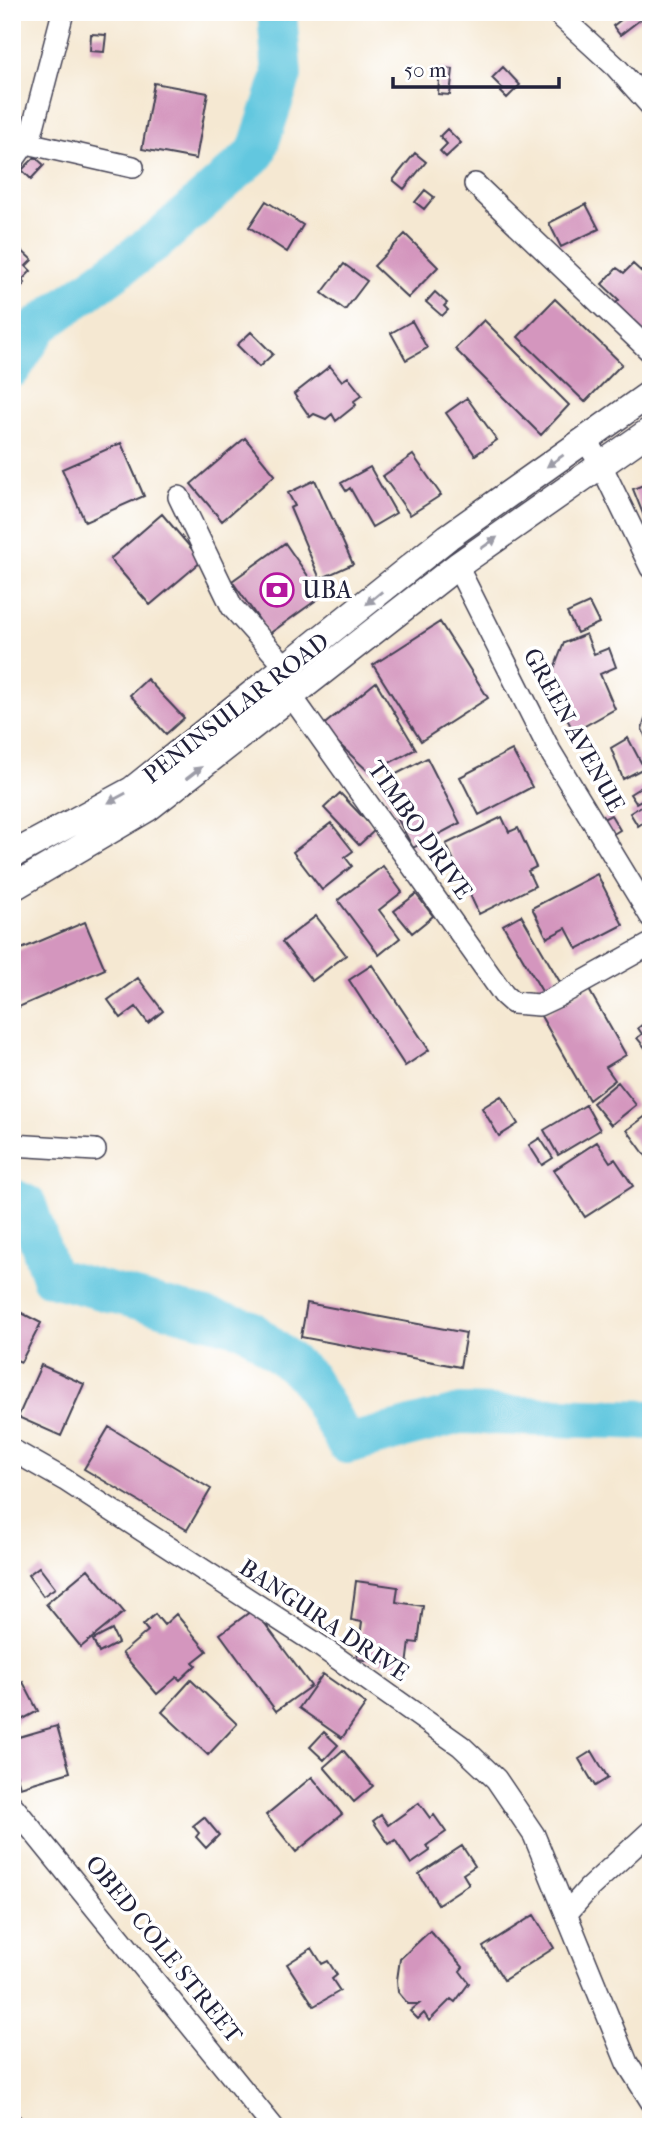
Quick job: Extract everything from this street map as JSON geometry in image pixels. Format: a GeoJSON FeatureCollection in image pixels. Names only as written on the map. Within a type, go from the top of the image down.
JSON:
{"type":"FeatureCollection","features":[{"type":"Feature","properties":{"kind":"main road","name":"PENINSULAR ROAD"},"geometry":{"type":"LineString","coordinates":[[12,855],[132,790],[448,537],[651,393]]}},
{"type":"Feature","properties":{"kind":"main road","name":"PENINSULAR ROAD"},"geometry":{"type":"LineString","coordinates":[[12,888],[148,808],[457,565],[651,429]]}},
{"type":"Feature","properties":{"kind":"street"},"geometry":{"type":"LineString","coordinates":[[12,162],[27,143],[62,12]]}},
{"type":"Feature","properties":{"kind":"street"},"geometry":{"type":"LineString","coordinates":[[556,12],[616,67],[651,106]]}},
{"type":"Feature","properties":{"kind":"street"},"geometry":{"type":"LineString","coordinates":[[27,143],[133,167]]}},
{"type":"Feature","properties":{"kind":"street"},"geometry":{"type":"LineString","coordinates":[[475,184],[651,352]]}},
{"type":"Feature","properties":{"kind":"street"},"geometry":{"type":"LineString","coordinates":[[585,439],[601,465],[651,568]]}},
{"type":"Feature","properties":{"kind":"street"},"geometry":{"type":"LineString","coordinates":[[179,497],[232,607],[287,668]]}},
{"type":"Feature","properties":{"kind":"street","name":"GREEN AVENUE"},"geometry":{"type":"LineString","coordinates":[[457,565],[550,751],[651,917]]}},
{"type":"Feature","properties":{"kind":"street","name":"TIMBO DRIVE"},"geometry":{"type":"LineString","coordinates":[[292,696],[504,995],[513,1003],[538,1005],[556,998],[651,944]]}},
{"type":"Feature","properties":{"kind":"street"},"geometry":{"type":"LineString","coordinates":[[12,1145],[95,1150]]}},
{"type":"Feature","properties":{"kind":"street","name":"BANGURA DRIVE"},"geometry":{"type":"LineString","coordinates":[[12,1450],[65,1480],[320,1646],[461,1746],[496,1779],[534,1835],[627,2063],[651,2101]]}},
{"type":"Feature","properties":{"kind":"street","name":"OBED COLE STREET"},"geometry":{"type":"LineString","coordinates":[[12,1805],[273,2127]]}},
{"type":"Feature","properties":{"kind":"street"},"geometry":{"type":"LineString","coordinates":[[566,1913],[651,1831]]}},
{"type":"Feature","properties":{"kind":"building"},"geometry":{"type":"Polygon","coordinates":[[[631,12],[636,12],[641,19],[620,35],[613,26],[631,12]]]}},
{"type":"Feature","properties":{"kind":"building"},"geometry":{"type":"Polygon","coordinates":[[[91,34],[106,35],[104,52],[90,51],[91,34]]]}},
{"type":"Feature","properties":{"kind":"building"},"geometry":{"type":"Polygon","coordinates":[[[503,67],[520,85],[507,98],[501,92],[503,89],[492,78],[503,67]]]}},
{"type":"Feature","properties":{"kind":"building"},"geometry":{"type":"Polygon","coordinates":[[[440,68],[453,69],[450,95],[438,94],[440,68]]]}},
{"type":"Feature","properties":{"kind":"building"},"geometry":{"type":"Polygon","coordinates":[[[154,83],[208,93],[196,159],[142,149],[154,83]]]}},
{"type":"Feature","properties":{"kind":"building"},"geometry":{"type":"Polygon","coordinates":[[[447,129],[461,143],[446,157],[440,151],[447,144],[440,136],[447,129]]]}},
{"type":"Feature","properties":{"kind":"building"},"geometry":{"type":"Polygon","coordinates":[[[415,153],[426,162],[404,189],[393,180],[415,153]]]}},
{"type":"Feature","properties":{"kind":"building"},"geometry":{"type":"Polygon","coordinates":[[[35,157],[44,165],[31,179],[22,170],[35,157]]]}},
{"type":"Feature","properties":{"kind":"building"},"geometry":{"type":"Polygon","coordinates":[[[425,190],[434,197],[424,209],[415,202],[425,190]]]}},
{"type":"Feature","properties":{"kind":"building"},"geometry":{"type":"Polygon","coordinates":[[[266,201],[303,225],[287,252],[249,227],[266,201]]]}},
{"type":"Feature","properties":{"kind":"building"},"geometry":{"type":"Polygon","coordinates":[[[586,204],[599,229],[561,247],[549,223],[586,204]]]}},
{"type":"Feature","properties":{"kind":"building"},"geometry":{"type":"Polygon","coordinates":[[[405,234],[438,267],[408,298],[374,266],[405,234]]]}},
{"type":"Feature","properties":{"kind":"building"},"geometry":{"type":"Polygon","coordinates":[[[18,247],[32,260],[26,266],[31,271],[22,280],[25,283],[12,297],[12,253],[18,247]]]}},
{"type":"Feature","properties":{"kind":"building"},"geometry":{"type":"Polygon","coordinates":[[[344,264],[367,281],[345,310],[322,293],[344,264]]]}},
{"type":"Feature","properties":{"kind":"building"},"geometry":{"type":"Polygon","coordinates":[[[633,264],[644,274],[651,267],[651,326],[642,336],[612,307],[619,300],[602,284],[617,268],[624,273],[633,264]]]}},
{"type":"Feature","properties":{"kind":"building"},"geometry":{"type":"Polygon","coordinates":[[[435,292],[447,303],[444,306],[448,310],[442,316],[426,302],[435,292]]]}},
{"type":"Feature","properties":{"kind":"building"},"geometry":{"type":"Polygon","coordinates":[[[555,299],[622,364],[585,402],[518,337],[555,299]]]}},
{"type":"Feature","properties":{"kind":"building"},"geometry":{"type":"Polygon","coordinates":[[[484,320],[569,405],[541,435],[455,349],[484,320]]]}},
{"type":"Feature","properties":{"kind":"building"},"geometry":{"type":"Polygon","coordinates":[[[412,321],[427,348],[406,360],[391,333],[412,321]]]}},
{"type":"Feature","properties":{"kind":"building"},"geometry":{"type":"Polygon","coordinates":[[[251,332],[273,354],[259,367],[237,345],[251,332]]]}},
{"type":"Feature","properties":{"kind":"building"},"geometry":{"type":"Polygon","coordinates":[[[330,366],[342,381],[348,377],[362,395],[354,401],[356,405],[336,421],[332,414],[326,419],[314,414],[310,417],[294,394],[330,366]]]}},
{"type":"Feature","properties":{"kind":"building"},"geometry":{"type":"Polygon","coordinates":[[[467,398],[497,440],[475,455],[446,413],[467,398]]]}},
{"type":"Feature","properties":{"kind":"building"},"geometry":{"type":"Polygon","coordinates":[[[245,438],[275,475],[222,521],[191,484],[245,438]]]}},
{"type":"Feature","properties":{"kind":"building"},"geometry":{"type":"Polygon","coordinates":[[[121,443],[144,496],[85,522],[62,469],[121,443]]]}},
{"type":"Feature","properties":{"kind":"building"},"geometry":{"type":"Polygon","coordinates":[[[413,455],[441,495],[410,515],[383,476],[413,455]]]}},
{"type":"Feature","properties":{"kind":"building"},"geometry":{"type":"Polygon","coordinates":[[[370,467],[396,513],[372,527],[350,488],[346,491],[341,483],[370,467]]]}},
{"type":"Feature","properties":{"kind":"building"},"geometry":{"type":"Polygon","coordinates":[[[315,480],[353,564],[320,579],[290,508],[295,506],[288,493],[315,480]]]}},
{"type":"Feature","properties":{"kind":"building"},"geometry":{"type":"Polygon","coordinates":[[[651,482],[651,534],[633,489],[651,482]]]}},
{"type":"Feature","properties":{"kind":"building"},"geometry":{"type":"Polygon","coordinates":[[[162,514],[202,561],[150,605],[110,559],[162,514]]]}},
{"type":"Feature","properties":{"kind":"building"},"geometry":{"type":"Polygon","coordinates":[[[285,543],[322,596],[269,634],[232,581],[285,543]]]}},
{"type":"Feature","properties":{"kind":"building"},"geometry":{"type":"Polygon","coordinates":[[[589,603],[599,623],[577,633],[567,613],[589,603]]]}},
{"type":"Feature","properties":{"kind":"building"},"geometry":{"type":"Polygon","coordinates":[[[440,622],[488,698],[421,741],[373,665],[440,622]]]}},
{"type":"Feature","properties":{"kind":"building"},"geometry":{"type":"Polygon","coordinates":[[[586,634],[594,654],[609,648],[616,667],[600,674],[615,709],[574,732],[548,684],[564,643],[586,634]]]}},
{"type":"Feature","properties":{"kind":"building"},"geometry":{"type":"Polygon","coordinates":[[[147,679],[184,718],[166,734],[130,695],[147,679]]]}},
{"type":"Feature","properties":{"kind":"building"},"geometry":{"type":"Polygon","coordinates":[[[376,682],[416,749],[370,773],[321,727],[376,682]]]}},
{"type":"Feature","properties":{"kind":"building"},"geometry":{"type":"Polygon","coordinates":[[[651,708],[651,765],[646,754],[650,747],[642,729],[651,708]]]}},
{"type":"Feature","properties":{"kind":"building"},"geometry":{"type":"Polygon","coordinates":[[[628,738],[644,768],[623,779],[611,748],[628,738]]]}},
{"type":"Feature","properties":{"kind":"building"},"geometry":{"type":"Polygon","coordinates":[[[512,750],[532,787],[479,815],[460,777],[512,750]]]}},
{"type":"Feature","properties":{"kind":"building"},"geometry":{"type":"Polygon","coordinates":[[[427,758],[460,823],[413,848],[379,783],[427,758]]]}},
{"type":"Feature","properties":{"kind":"building"},"geometry":{"type":"Polygon","coordinates":[[[651,781],[651,795],[636,803],[630,794],[651,781]]]}},
{"type":"Feature","properties":{"kind":"building"},"geometry":{"type":"Polygon","coordinates":[[[340,793],[375,830],[359,845],[324,808],[340,793]]]}},
{"type":"Feature","properties":{"kind":"building"},"geometry":{"type":"Polygon","coordinates":[[[648,802],[651,817],[638,826],[630,813],[648,802]]]}},
{"type":"Feature","properties":{"kind":"building"},"geometry":{"type":"Polygon","coordinates":[[[611,815],[620,830],[610,836],[601,820],[611,815]]]}},
{"type":"Feature","properties":{"kind":"building"},"geometry":{"type":"Polygon","coordinates":[[[502,817],[509,832],[518,828],[536,867],[528,871],[535,886],[479,914],[446,844],[502,817]]]}},
{"type":"Feature","properties":{"kind":"building"},"geometry":{"type":"Polygon","coordinates":[[[331,823],[353,851],[345,857],[352,866],[322,890],[293,852],[331,823]]]}},
{"type":"Feature","properties":{"kind":"building"},"geometry":{"type":"Polygon","coordinates":[[[383,866],[402,892],[379,910],[400,938],[379,955],[338,900],[383,866]]]}},
{"type":"Feature","properties":{"kind":"building"},"geometry":{"type":"Polygon","coordinates":[[[597,874],[623,925],[577,949],[566,928],[547,938],[532,908],[597,874]]]}},
{"type":"Feature","properties":{"kind":"building"},"geometry":{"type":"Polygon","coordinates":[[[416,894],[433,916],[412,933],[394,911],[416,894]]]}},
{"type":"Feature","properties":{"kind":"building"},"geometry":{"type":"Polygon","coordinates":[[[521,915],[560,982],[543,993],[503,925],[521,915]]]}},
{"type":"Feature","properties":{"kind":"building"},"geometry":{"type":"Polygon","coordinates":[[[316,916],[346,955],[312,981],[282,942],[316,916]]]}},
{"type":"Feature","properties":{"kind":"building"},"geometry":{"type":"Polygon","coordinates":[[[85,922],[105,969],[12,1010],[12,953],[85,922]]]}},
{"type":"Feature","properties":{"kind":"building"},"geometry":{"type":"Polygon","coordinates":[[[372,965],[429,1050],[405,1066],[349,980],[372,965]]]}},
{"type":"Feature","properties":{"kind":"building"},"geometry":{"type":"Polygon","coordinates":[[[138,978],[163,1011],[148,1023],[136,1007],[121,1018],[108,1000],[138,978]]]}},
{"type":"Feature","properties":{"kind":"building"},"geometry":{"type":"Polygon","coordinates":[[[588,988],[626,1055],[606,1067],[615,1080],[589,1100],[541,1016],[588,988]]]}},
{"type":"Feature","properties":{"kind":"building"},"geometry":{"type":"Polygon","coordinates":[[[651,1018],[651,1055],[637,1038],[642,1034],[638,1028],[651,1018]]]}},
{"type":"Feature","properties":{"kind":"building"},"geometry":{"type":"Polygon","coordinates":[[[618,1082],[636,1105],[611,1125],[593,1103],[618,1082]]]}},
{"type":"Feature","properties":{"kind":"building"},"geometry":{"type":"Polygon","coordinates":[[[501,1096],[518,1124],[499,1136],[482,1108],[501,1096]]]}},
{"type":"Feature","properties":{"kind":"building"},"geometry":{"type":"Polygon","coordinates":[[[586,1105],[600,1130],[558,1155],[544,1130],[586,1105]]]}},
{"type":"Feature","properties":{"kind":"building"},"geometry":{"type":"Polygon","coordinates":[[[647,1115],[651,1116],[651,1163],[627,1130],[647,1115]]]}},
{"type":"Feature","properties":{"kind":"building"},"geometry":{"type":"Polygon","coordinates":[[[540,1138],[553,1158],[542,1165],[529,1145],[540,1138]]]}},
{"type":"Feature","properties":{"kind":"building"},"geometry":{"type":"Polygon","coordinates":[[[597,1142],[610,1162],[615,1159],[633,1186],[585,1217],[554,1170],[597,1142]]]}},
{"type":"Feature","properties":{"kind":"building"},"geometry":{"type":"Polygon","coordinates":[[[307,1303],[466,1333],[460,1367],[301,1337],[307,1303]]]}},
{"type":"Feature","properties":{"kind":"building"},"geometry":{"type":"Polygon","coordinates":[[[12,1308],[41,1323],[21,1362],[12,1358],[12,1308]]]}},
{"type":"Feature","properties":{"kind":"building"},"geometry":{"type":"Polygon","coordinates":[[[41,1365],[84,1384],[61,1436],[18,1417],[41,1365]]]}},
{"type":"Feature","properties":{"kind":"building"},"geometry":{"type":"Polygon","coordinates":[[[109,1427],[211,1489],[187,1530],[84,1469],[109,1427]]]}},
{"type":"Feature","properties":{"kind":"building"},"geometry":{"type":"Polygon","coordinates":[[[39,1567],[55,1588],[43,1596],[28,1575],[39,1567]]]}},
{"type":"Feature","properties":{"kind":"building"},"geometry":{"type":"Polygon","coordinates":[[[88,1569],[124,1612],[81,1647],[46,1604],[88,1569]]]}},
{"type":"Feature","properties":{"kind":"building"},"geometry":{"type":"Polygon","coordinates":[[[356,1581],[398,1587],[396,1602],[423,1606],[418,1643],[410,1642],[407,1666],[357,1659],[362,1622],[351,1620],[356,1581]]]}},
{"type":"Feature","properties":{"kind":"building"},"geometry":{"type":"Polygon","coordinates":[[[254,1609],[311,1686],[276,1711],[220,1634],[254,1609]]]}},
{"type":"Feature","properties":{"kind":"building"},"geometry":{"type":"Polygon","coordinates":[[[155,1614],[164,1625],[176,1614],[207,1651],[193,1662],[196,1665],[180,1680],[177,1677],[157,1694],[122,1653],[148,1631],[143,1625],[155,1614]]]}},
{"type":"Feature","properties":{"kind":"building"},"geometry":{"type":"Polygon","coordinates":[[[112,1630],[118,1643],[99,1653],[93,1640],[112,1630]]]}},
{"type":"Feature","properties":{"kind":"building"},"geometry":{"type":"Polygon","coordinates":[[[323,1674],[366,1704],[342,1738],[299,1708],[323,1674]]]}},
{"type":"Feature","properties":{"kind":"building"},"geometry":{"type":"Polygon","coordinates":[[[191,1680],[237,1724],[208,1755],[162,1712],[191,1680]]]}},
{"type":"Feature","properties":{"kind":"building"},"geometry":{"type":"Polygon","coordinates":[[[23,1682],[38,1711],[12,1725],[12,1687],[23,1682]]]}},
{"type":"Feature","properties":{"kind":"building"},"geometry":{"type":"Polygon","coordinates":[[[57,1726],[70,1772],[20,1787],[12,1759],[12,1739],[57,1726]]]}},
{"type":"Feature","properties":{"kind":"building"},"geometry":{"type":"Polygon","coordinates":[[[324,1732],[338,1745],[324,1760],[310,1747],[324,1732]]]}},
{"type":"Feature","properties":{"kind":"building"},"geometry":{"type":"Polygon","coordinates":[[[343,1750],[373,1786],[354,1802],[324,1767],[343,1750]]]}},
{"type":"Feature","properties":{"kind":"building"},"geometry":{"type":"Polygon","coordinates":[[[592,1751],[608,1778],[595,1786],[579,1759],[592,1751]]]}},
{"type":"Feature","properties":{"kind":"building"},"geometry":{"type":"Polygon","coordinates":[[[312,1777],[342,1814],[296,1852],[266,1815],[312,1777]]]}},
{"type":"Feature","properties":{"kind":"building"},"geometry":{"type":"Polygon","coordinates":[[[419,1803],[430,1818],[434,1815],[446,1832],[427,1845],[430,1851],[411,1864],[395,1840],[389,1844],[373,1821],[381,1815],[388,1825],[419,1803]]]}},
{"type":"Feature","properties":{"kind":"building"},"geometry":{"type":"Polygon","coordinates":[[[204,1817],[219,1835],[206,1848],[196,1837],[199,1833],[193,1826],[204,1817]]]}},
{"type":"Feature","properties":{"kind":"building"},"geometry":{"type":"Polygon","coordinates":[[[462,1846],[475,1866],[463,1874],[469,1884],[438,1904],[419,1874],[462,1846]]]}},
{"type":"Feature","properties":{"kind":"building"},"geometry":{"type":"Polygon","coordinates":[[[534,1915],[554,1948],[504,1980],[483,1947],[534,1915]]]}},
{"type":"Feature","properties":{"kind":"building"},"geometry":{"type":"Polygon","coordinates":[[[430,1931],[463,1967],[460,1971],[469,1983],[455,2002],[451,1999],[429,2021],[424,2013],[418,2019],[410,2011],[419,2004],[408,2004],[398,1992],[397,1980],[400,1959],[430,1931]]]}},
{"type":"Feature","properties":{"kind":"building"},"geometry":{"type":"Polygon","coordinates":[[[312,1948],[322,1964],[328,1961],[337,1975],[332,1979],[340,1991],[314,2006],[287,1964],[312,1948]]]}},
{"type":"Feature","properties":{"kind":"waterway"},"geometry":{"type":"LineString","coordinates":[[12,368],[39,326],[160,238],[256,153],[282,75],[277,12]]}},
{"type":"Feature","properties":{"kind":"waterway"},"geometry":{"type":"LineString","coordinates":[[12,1198],[27,1205],[51,1277],[249,1329],[307,1376],[347,1444],[460,1414],[651,1420]]}},
{"type":"Feature","properties":{"kind":"place","name":"UBA"},"geometry":{"type":"Point","coordinates":[277,590]}}]}
